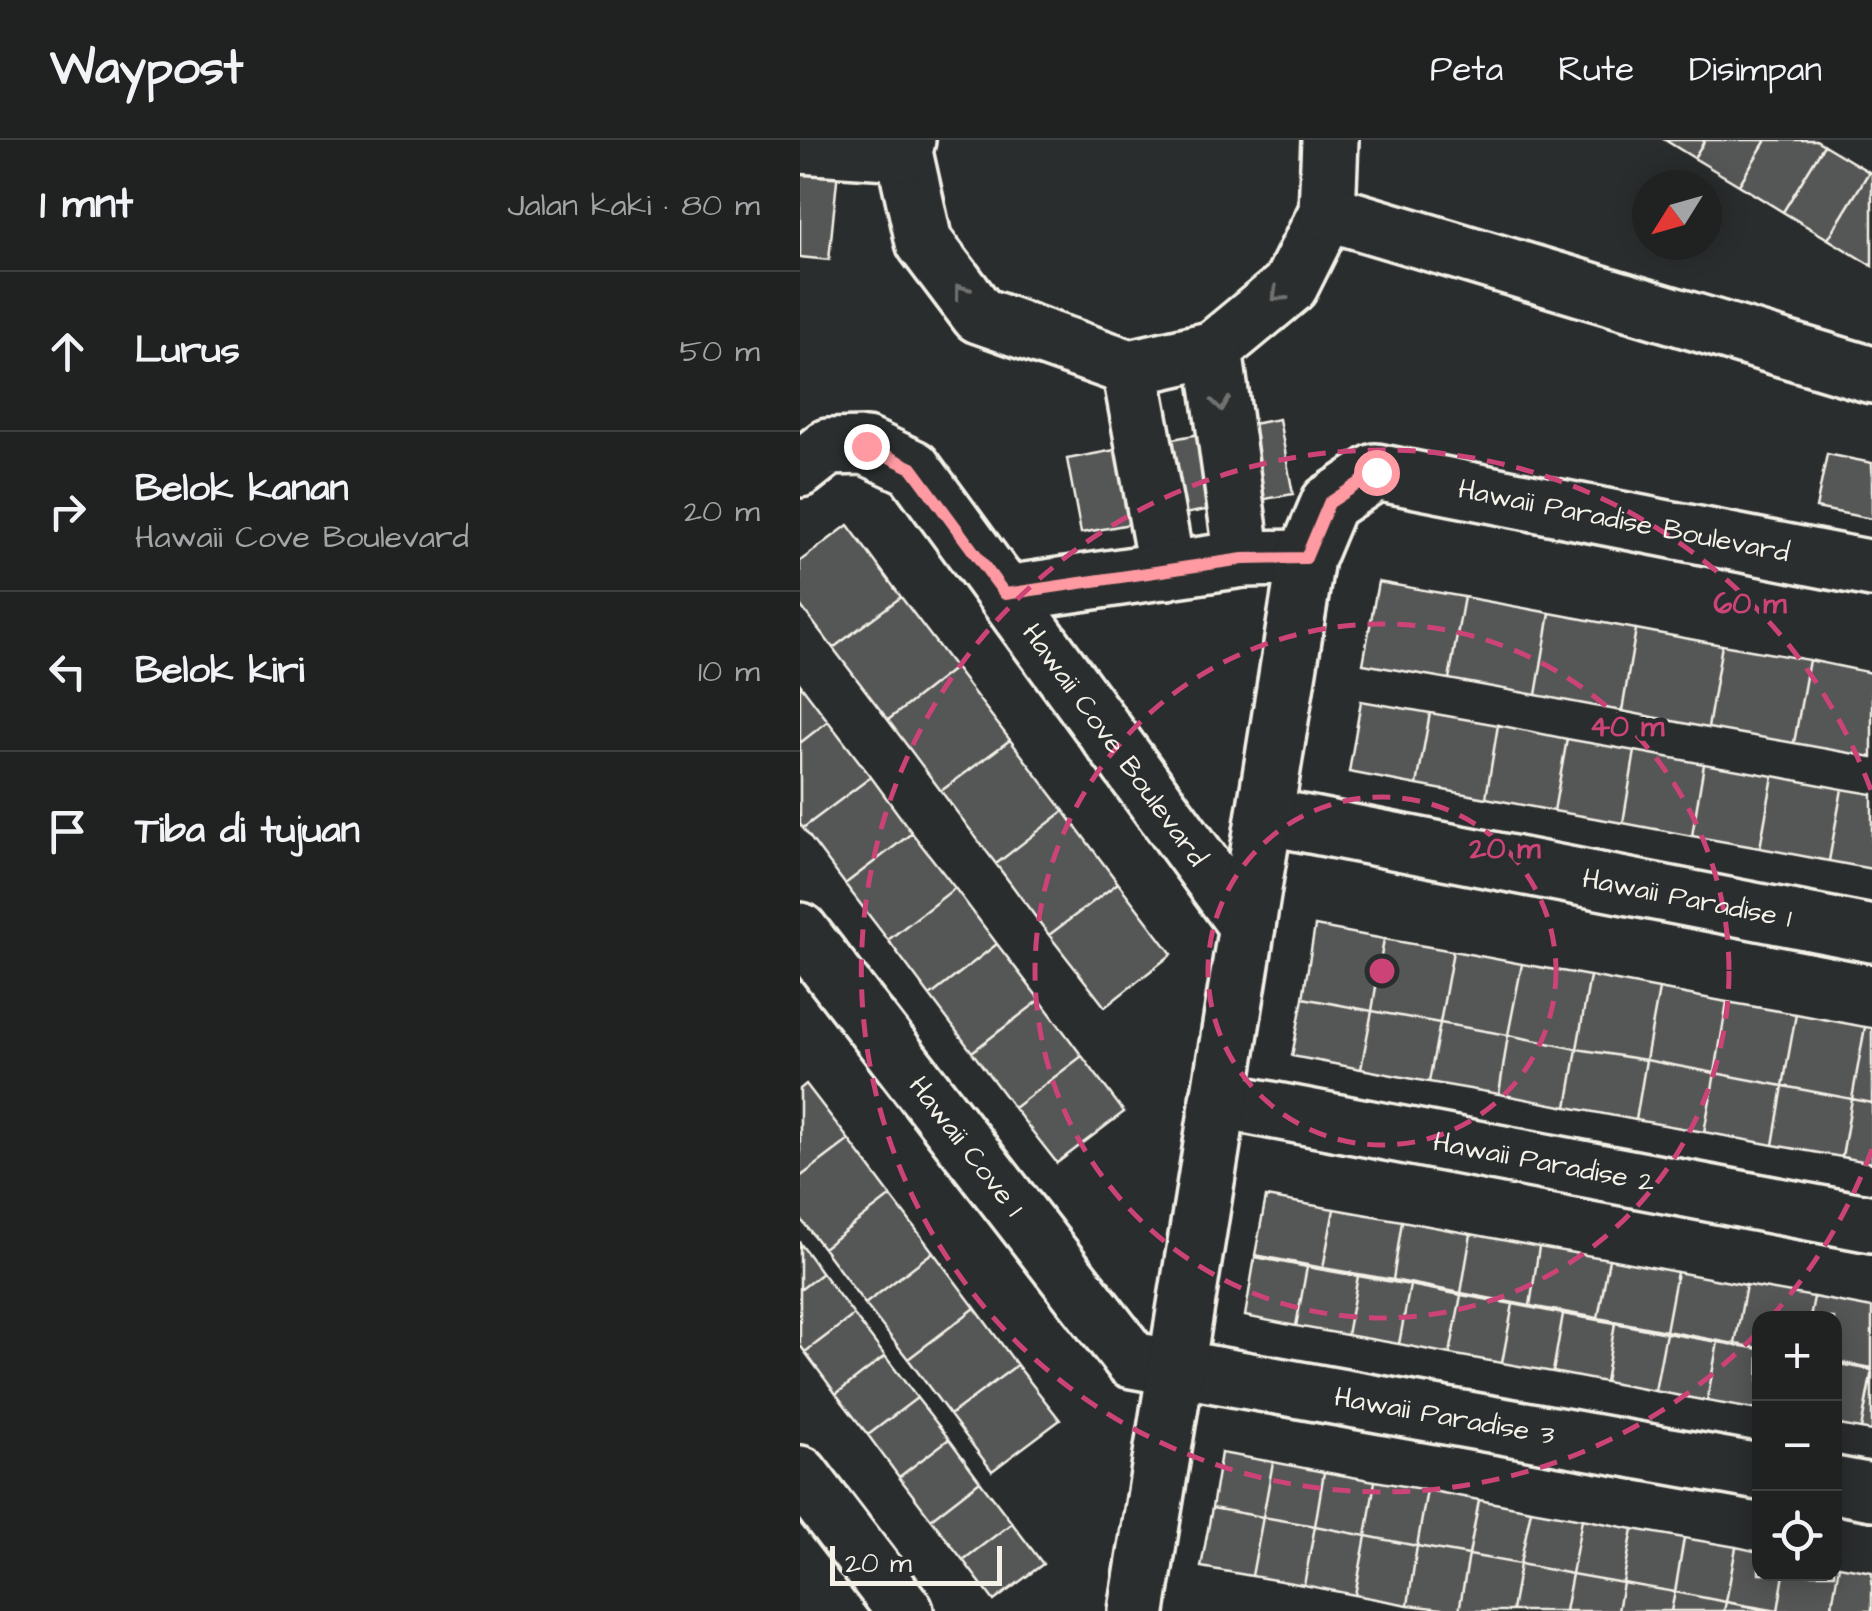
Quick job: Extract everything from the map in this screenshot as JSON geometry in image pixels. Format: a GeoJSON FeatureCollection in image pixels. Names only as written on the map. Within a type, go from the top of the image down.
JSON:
{"type":"FeatureCollection","features":[{"type":"Feature","properties":{"kind":"street"},"geometry":{"type":"LineString","coordinates":[[800,145],[905,146],[924,242],[979,316],[1130,368],[1214,349],[1290,286],[1327,212],[1330,140]]}},
{"type":"Feature","properties":{"kind":"street"},"geometry":{"type":"LineString","coordinates":[[1327,212],[1872,375]]}},
{"type":"Feature","properties":{"kind":"street"},"geometry":{"type":"LineString","coordinates":[[1214,349],[1243,559]]}},
{"type":"Feature","properties":{"kind":"street"},"geometry":{"type":"LineString","coordinates":[[1130,368],[1167,571]]}},
{"type":"Feature","properties":{"kind":"street","name":"Hawaii Cove Boulevard"},"geometry":{"type":"LineString","coordinates":[[800,469],[828,447],[866,446],[912,468],[1247,926]]}},
{"type":"Feature","properties":{"kind":"street","name":"Hawaii Paradise Boulevard"},"geometry":{"type":"LineString","coordinates":[[1306,558],[1329,503],[1376,472],[1872,569]]}},
{"type":"Feature","properties":{"kind":"street"},"geometry":{"type":"LineString","coordinates":[[1005,594],[1243,559],[1306,558],[1218,1100],[1154,1364],[1137,1611]]}},
{"type":"Feature","properties":{"kind":"street","name":"Hawaii Paradise 1"},"geometry":{"type":"LineString","coordinates":[[1265,816],[1872,934]]}},
{"type":"Feature","properties":{"kind":"street","name":"Hawaii Cove 1"},"geometry":{"type":"LineString","coordinates":[[800,931],[1154,1364]]}},
{"type":"Feature","properties":{"kind":"street","name":"Hawaii Paradise 2"},"geometry":{"type":"LineString","coordinates":[[1218,1100],[1872,1224]]}},
{"type":"Feature","properties":{"kind":"street","name":"Hawaii Paradise 3"},"geometry":{"type":"LineString","coordinates":[[1154,1364],[1752,1471]]}},
{"type":"Feature","properties":{"kind":"street"},"geometry":{"type":"LineString","coordinates":[[800,1474],[905,1611]]}},
{"type":"Feature","properties":{"kind":"street"},"geometry":{"type":"LineString","coordinates":[[1842,1486],[1872,1492]]}},
{"type":"Feature","properties":{"kind":"building"},"geometry":{"type":"Polygon","coordinates":[[[800,140],[841,140],[829,260],[800,257],[800,140]]]}},
{"type":"Feature","properties":{"kind":"building"},"geometry":{"type":"Polygon","coordinates":[[[1665,140],[1705,140],[1694,158],[1665,140]]]}},
{"type":"Feature","properties":{"kind":"building"},"geometry":{"type":"Polygon","coordinates":[[[1705,140],[1766,140],[1739,185],[1722,175],[1722,170],[1714,170],[1694,158],[1705,140]]]}},
{"type":"Feature","properties":{"kind":"building"},"geometry":{"type":"Polygon","coordinates":[[[1766,140],[1816,140],[1824,145],[1783,212],[1739,185],[1766,140]]]}},
{"type":"Feature","properties":{"kind":"building"},"geometry":{"type":"Polygon","coordinates":[[[1824,145],[1869,172],[1828,239],[1783,212],[1824,145]]]}},
{"type":"Feature","properties":{"kind":"building"},"geometry":{"type":"Polygon","coordinates":[[[1869,172],[1872,174],[1872,266],[1828,239],[1869,172]]]}},
{"type":"Feature","properties":{"kind":"building"},"geometry":{"type":"Polygon","coordinates":[[[1279,419],[1293,494],[1081,533],[1067,459],[1279,419]]]}},
{"type":"Feature","properties":{"kind":"building"},"geometry":{"type":"Polygon","coordinates":[[[1827,454],[1872,463],[1872,519],[1816,508],[1827,454]]]}},
{"type":"Feature","properties":{"kind":"building"},"geometry":{"type":"Polygon","coordinates":[[[848,525],[901,597],[833,648],[800,605],[800,561],[848,525]]]}},
{"type":"Feature","properties":{"kind":"building"},"geometry":{"type":"Polygon","coordinates":[[[1378,582],[1464,597],[1449,679],[1363,664],[1378,582]]]}},
{"type":"Feature","properties":{"kind":"building"},"geometry":{"type":"Polygon","coordinates":[[[901,597],[955,668],[888,720],[833,648],[901,597]]]}},
{"type":"Feature","properties":{"kind":"building"},"geometry":{"type":"Polygon","coordinates":[[[1464,597],[1550,613],[1536,695],[1449,679],[1464,597]]]}},
{"type":"Feature","properties":{"kind":"building"},"geometry":{"type":"Polygon","coordinates":[[[1550,613],[1636,629],[1622,711],[1536,695],[1550,613]]]}},
{"type":"Feature","properties":{"kind":"building"},"geometry":{"type":"Polygon","coordinates":[[[1636,629],[1722,645],[1708,728],[1622,711],[1636,629]]]}},
{"type":"Feature","properties":{"kind":"building"},"geometry":{"type":"Polygon","coordinates":[[[1722,645],[1809,660],[1794,743],[1708,728],[1722,645]]]}},
{"type":"Feature","properties":{"kind":"building"},"geometry":{"type":"Polygon","coordinates":[[[1809,660],[1872,673],[1872,757],[1794,743],[1809,660]]]}},
{"type":"Feature","properties":{"kind":"building"},"geometry":{"type":"Polygon","coordinates":[[[955,668],[1010,740],[941,791],[888,720],[955,668]]]}},
{"type":"Feature","properties":{"kind":"building"},"geometry":{"type":"Polygon","coordinates":[[[800,684],[828,721],[800,743],[800,684]]]}},
{"type":"Feature","properties":{"kind":"building"},"geometry":{"type":"Polygon","coordinates":[[[1361,701],[1430,713],[1417,785],[1349,772],[1361,701]]]}},
{"type":"Feature","properties":{"kind":"building"},"geometry":{"type":"Polygon","coordinates":[[[1430,713],[1498,725],[1486,798],[1417,785],[1430,713]]]}},
{"type":"Feature","properties":{"kind":"building"},"geometry":{"type":"Polygon","coordinates":[[[828,721],[871,777],[803,828],[800,743],[828,721]]]}},
{"type":"Feature","properties":{"kind":"building"},"geometry":{"type":"Polygon","coordinates":[[[1498,725],[1567,739],[1554,811],[1486,798],[1498,725]]]}},
{"type":"Feature","properties":{"kind":"building"},"geometry":{"type":"Polygon","coordinates":[[[1567,739],[1635,751],[1623,823],[1554,811],[1567,739]]]}},
{"type":"Feature","properties":{"kind":"building"},"geometry":{"type":"Polygon","coordinates":[[[1010,740],[1064,811],[996,864],[941,791],[1010,740]]]}},
{"type":"Feature","properties":{"kind":"building"},"geometry":{"type":"Polygon","coordinates":[[[1635,751],[1704,764],[1692,836],[1623,823],[1635,751]]]}},
{"type":"Feature","properties":{"kind":"building"},"geometry":{"type":"Polygon","coordinates":[[[1704,764],[1773,776],[1760,848],[1692,836],[1704,764]]]}},
{"type":"Feature","properties":{"kind":"building"},"geometry":{"type":"Polygon","coordinates":[[[1773,776],[1842,789],[1829,861],[1760,848],[1773,776]]]}},
{"type":"Feature","properties":{"kind":"building"},"geometry":{"type":"Polygon","coordinates":[[[871,777],[912,833],[845,884],[803,828],[871,777]]]}},
{"type":"Feature","properties":{"kind":"building"},"geometry":{"type":"Polygon","coordinates":[[[1842,789],[1872,794],[1872,869],[1829,861],[1842,789]]]}},
{"type":"Feature","properties":{"kind":"building"},"geometry":{"type":"Polygon","coordinates":[[[1064,811],[1118,883],[1049,935],[996,864],[1064,811]]]}},
{"type":"Feature","properties":{"kind":"building"},"geometry":{"type":"Polygon","coordinates":[[[912,833],[955,888],[888,940],[845,884],[912,833]]]}},
{"type":"Feature","properties":{"kind":"building"},"geometry":{"type":"Polygon","coordinates":[[[1118,883],[1172,954],[1105,1007],[1049,935],[1118,883]]]}},
{"type":"Feature","properties":{"kind":"building"},"geometry":{"type":"Polygon","coordinates":[[[955,888],[997,944],[930,996],[888,940],[955,888]]]}},
{"type":"Feature","properties":{"kind":"building"},"geometry":{"type":"Polygon","coordinates":[[[1315,926],[1384,939],[1372,1011],[1303,998],[1315,926]]]}},
{"type":"Feature","properties":{"kind":"building"},"geometry":{"type":"Polygon","coordinates":[[[1384,939],[1453,951],[1440,1023],[1372,1011],[1384,939]]]}},
{"type":"Feature","properties":{"kind":"building"},"geometry":{"type":"Polygon","coordinates":[[[997,944],[1040,1000],[972,1052],[930,996],[997,944]]]}},
{"type":"Feature","properties":{"kind":"building"},"geometry":{"type":"Polygon","coordinates":[[[1453,951],[1522,964],[1508,1035],[1440,1023],[1453,951]]]}},
{"type":"Feature","properties":{"kind":"building"},"geometry":{"type":"Polygon","coordinates":[[[1522,964],[1590,976],[1577,1049],[1508,1035],[1522,964]]]}},
{"type":"Feature","properties":{"kind":"building"},"geometry":{"type":"Polygon","coordinates":[[[1590,976],[1659,989],[1646,1060],[1577,1049],[1590,976]]]}},
{"type":"Feature","properties":{"kind":"building"},"geometry":{"type":"Polygon","coordinates":[[[1659,989],[1727,1002],[1715,1073],[1646,1060],[1659,989]]]}},
{"type":"Feature","properties":{"kind":"building"},"geometry":{"type":"Polygon","coordinates":[[[1303,998],[1372,1011],[1361,1069],[1292,1056],[1303,998]]]}},
{"type":"Feature","properties":{"kind":"building"},"geometry":{"type":"Polygon","coordinates":[[[1040,1000],[1082,1056],[1014,1108],[972,1052],[1040,1000]]]}},
{"type":"Feature","properties":{"kind":"building"},"geometry":{"type":"Polygon","coordinates":[[[1727,1002],[1796,1014],[1783,1086],[1715,1073],[1727,1002]]]}},
{"type":"Feature","properties":{"kind":"building"},"geometry":{"type":"Polygon","coordinates":[[[1372,1011],[1440,1023],[1429,1082],[1361,1069],[1372,1011]]]}},
{"type":"Feature","properties":{"kind":"building"},"geometry":{"type":"Polygon","coordinates":[[[1796,1014],[1865,1027],[1852,1099],[1783,1086],[1796,1014]]]}},
{"type":"Feature","properties":{"kind":"building"},"geometry":{"type":"Polygon","coordinates":[[[1440,1023],[1508,1035],[1499,1094],[1429,1082],[1440,1023]]]}},
{"type":"Feature","properties":{"kind":"building"},"geometry":{"type":"Polygon","coordinates":[[[1865,1027],[1872,1028],[1872,1103],[1852,1099],[1865,1027]]]}},
{"type":"Feature","properties":{"kind":"building"},"geometry":{"type":"Polygon","coordinates":[[[1508,1035],[1577,1049],[1567,1107],[1499,1094],[1508,1035]]]}},
{"type":"Feature","properties":{"kind":"building"},"geometry":{"type":"Polygon","coordinates":[[[1577,1049],[1646,1060],[1636,1120],[1567,1107],[1577,1049]]]}},
{"type":"Feature","properties":{"kind":"building"},"geometry":{"type":"Polygon","coordinates":[[[1082,1056],[1124,1112],[1057,1163],[1014,1108],[1082,1056]]]}},
{"type":"Feature","properties":{"kind":"building"},"geometry":{"type":"Polygon","coordinates":[[[1646,1060],[1715,1073],[1704,1132],[1636,1120],[1646,1060]]]}},
{"type":"Feature","properties":{"kind":"building"},"geometry":{"type":"Polygon","coordinates":[[[1715,1073],[1783,1086],[1773,1145],[1704,1132],[1715,1073]]]}},
{"type":"Feature","properties":{"kind":"building"},"geometry":{"type":"Polygon","coordinates":[[[806,1084],[849,1140],[800,1177],[800,1089],[806,1084]]]}},
{"type":"Feature","properties":{"kind":"building"},"geometry":{"type":"Polygon","coordinates":[[[1783,1086],[1852,1099],[1842,1157],[1773,1145],[1783,1086]]]}},
{"type":"Feature","properties":{"kind":"building"},"geometry":{"type":"Polygon","coordinates":[[[1852,1099],[1872,1103],[1872,1163],[1842,1157],[1852,1099]]]}},
{"type":"Feature","properties":{"kind":"building"},"geometry":{"type":"Polygon","coordinates":[[[849,1140],[891,1196],[823,1248],[800,1218],[800,1177],[849,1140]]]}},
{"type":"Feature","properties":{"kind":"building"},"geometry":{"type":"Polygon","coordinates":[[[891,1196],[933,1252],[865,1304],[823,1248],[891,1196]]]}},
{"type":"Feature","properties":{"kind":"building"},"geometry":{"type":"Polygon","coordinates":[[[1266,1197],[1334,1209],[1323,1268],[1255,1255],[1266,1197]]]}},
{"type":"Feature","properties":{"kind":"building"},"geometry":{"type":"Polygon","coordinates":[[[1334,1209],[1402,1221],[1393,1280],[1323,1268],[1334,1209]]]}},
{"type":"Feature","properties":{"kind":"building"},"geometry":{"type":"Polygon","coordinates":[[[1402,1221],[1471,1234],[1461,1293],[1393,1280],[1402,1221]]]}},
{"type":"Feature","properties":{"kind":"building"},"geometry":{"type":"Polygon","coordinates":[[[1471,1234],[1539,1247],[1530,1306],[1461,1293],[1471,1234]]]}},
{"type":"Feature","properties":{"kind":"building"},"geometry":{"type":"Polygon","coordinates":[[[800,1243],[822,1273],[800,1290],[800,1243]]]}},
{"type":"Feature","properties":{"kind":"building"},"geometry":{"type":"Polygon","coordinates":[[[1539,1247],[1609,1259],[1598,1318],[1530,1306],[1539,1247]]]}},
{"type":"Feature","properties":{"kind":"building"},"geometry":{"type":"Polygon","coordinates":[[[933,1252],[975,1308],[908,1359],[865,1304],[933,1252]]]}},
{"type":"Feature","properties":{"kind":"building"},"geometry":{"type":"Polygon","coordinates":[[[1255,1257],[1307,1267],[1296,1326],[1245,1316],[1255,1257]]]}},
{"type":"Feature","properties":{"kind":"building"},"geometry":{"type":"Polygon","coordinates":[[[1609,1259],[1677,1272],[1666,1331],[1598,1318],[1609,1259]]]}},
{"type":"Feature","properties":{"kind":"building"},"geometry":{"type":"Polygon","coordinates":[[[1307,1267],[1358,1276],[1347,1335],[1296,1326],[1307,1267]]]}},
{"type":"Feature","properties":{"kind":"building"},"geometry":{"type":"Polygon","coordinates":[[[1677,1272],[1746,1285],[1735,1344],[1666,1331],[1677,1272]]]}},
{"type":"Feature","properties":{"kind":"building"},"geometry":{"type":"Polygon","coordinates":[[[822,1273],[854,1315],[805,1352],[800,1345],[800,1290],[822,1273]]]}},
{"type":"Feature","properties":{"kind":"building"},"geometry":{"type":"Polygon","coordinates":[[[1358,1276],[1410,1285],[1399,1344],[1347,1335],[1358,1276]]]}},
{"type":"Feature","properties":{"kind":"building"},"geometry":{"type":"Polygon","coordinates":[[[1410,1285],[1461,1295],[1450,1354],[1399,1344],[1410,1285]]]}},
{"type":"Feature","properties":{"kind":"building"},"geometry":{"type":"Polygon","coordinates":[[[1746,1285],[1814,1297],[1811,1311],[1752,1311],[1752,1347],[1735,1344],[1746,1285]]]}},
{"type":"Feature","properties":{"kind":"building"},"geometry":{"type":"Polygon","coordinates":[[[1461,1295],[1513,1304],[1502,1363],[1450,1354],[1461,1295]]]}},
{"type":"Feature","properties":{"kind":"building"},"geometry":{"type":"Polygon","coordinates":[[[1814,1297],[1872,1308],[1872,1368],[1842,1362],[1842,1311],[1811,1311],[1814,1297]]]}},
{"type":"Feature","properties":{"kind":"building"},"geometry":{"type":"Polygon","coordinates":[[[1513,1304],[1563,1314],[1553,1372],[1502,1363],[1513,1304]]]}},
{"type":"Feature","properties":{"kind":"building"},"geometry":{"type":"Polygon","coordinates":[[[975,1308],[1017,1365],[950,1415],[908,1359],[975,1308]]]}},
{"type":"Feature","properties":{"kind":"building"},"geometry":{"type":"Polygon","coordinates":[[[1563,1314],[1615,1323],[1605,1382],[1553,1372],[1563,1314]]]}},
{"type":"Feature","properties":{"kind":"building"},"geometry":{"type":"Polygon","coordinates":[[[854,1315],[885,1356],[836,1394],[805,1352],[854,1315]]]}},
{"type":"Feature","properties":{"kind":"building"},"geometry":{"type":"Polygon","coordinates":[[[1615,1323],[1666,1333],[1655,1391],[1605,1382],[1615,1323]]]}},
{"type":"Feature","properties":{"kind":"building"},"geometry":{"type":"Polygon","coordinates":[[[1666,1333],[1718,1342],[1707,1401],[1655,1391],[1666,1333]]]}},
{"type":"Feature","properties":{"kind":"building"},"geometry":{"type":"Polygon","coordinates":[[[1718,1342],[1752,1348],[1752,1409],[1707,1401],[1718,1342]]]}},
{"type":"Feature","properties":{"kind":"building"},"geometry":{"type":"Polygon","coordinates":[[[885,1356],[917,1398],[868,1435],[836,1394],[885,1356]]]}},
{"type":"Feature","properties":{"kind":"building"},"geometry":{"type":"Polygon","coordinates":[[[1842,1364],[1872,1370],[1861,1429],[1842,1425],[1842,1364]]]}},
{"type":"Feature","properties":{"kind":"building"},"geometry":{"type":"Polygon","coordinates":[[[1017,1365],[1060,1420],[992,1471],[950,1415],[1017,1365]]]}},
{"type":"Feature","properties":{"kind":"building"},"geometry":{"type":"Polygon","coordinates":[[[1872,1372],[1872,1431],[1861,1429],[1872,1372]]]}},
{"type":"Feature","properties":{"kind":"building"},"geometry":{"type":"Polygon","coordinates":[[[917,1398],[949,1439],[899,1477],[868,1435],[917,1398]]]}},
{"type":"Feature","properties":{"kind":"building"},"geometry":{"type":"Polygon","coordinates":[[[949,1439],[980,1481],[931,1519],[899,1477],[949,1439]]]}},
{"type":"Feature","properties":{"kind":"building"},"geometry":{"type":"Polygon","coordinates":[[[1221,1453],[1273,1462],[1263,1517],[1212,1508],[1221,1453]]]}},
{"type":"Feature","properties":{"kind":"building"},"geometry":{"type":"Polygon","coordinates":[[[1273,1462],[1324,1472],[1315,1526],[1263,1517],[1273,1462]]]}},
{"type":"Feature","properties":{"kind":"building"},"geometry":{"type":"Polygon","coordinates":[[[1324,1472],[1375,1481],[1366,1536],[1315,1526],[1324,1472]]]}},
{"type":"Feature","properties":{"kind":"building"},"geometry":{"type":"Polygon","coordinates":[[[980,1481],[1012,1523],[963,1560],[931,1519],[980,1481]]]}},
{"type":"Feature","properties":{"kind":"building"},"geometry":{"type":"Polygon","coordinates":[[[1375,1481],[1427,1490],[1417,1546],[1366,1536],[1375,1481]]]}},
{"type":"Feature","properties":{"kind":"building"},"geometry":{"type":"Polygon","coordinates":[[[1427,1490],[1479,1500],[1469,1555],[1417,1546],[1427,1490]]]}},
{"type":"Feature","properties":{"kind":"building"},"geometry":{"type":"Polygon","coordinates":[[[1479,1500],[1531,1510],[1520,1564],[1469,1555],[1479,1500]]]}},
{"type":"Feature","properties":{"kind":"building"},"geometry":{"type":"Polygon","coordinates":[[[1212,1508],[1263,1517],[1252,1576],[1201,1567],[1212,1508]]]}},
{"type":"Feature","properties":{"kind":"building"},"geometry":{"type":"Polygon","coordinates":[[[1531,1510],[1582,1519],[1572,1574],[1520,1564],[1531,1510]]]}},
{"type":"Feature","properties":{"kind":"building"},"geometry":{"type":"Polygon","coordinates":[[[1263,1517],[1315,1526],[1304,1585],[1252,1576],[1263,1517]]]}},
{"type":"Feature","properties":{"kind":"building"},"geometry":{"type":"Polygon","coordinates":[[[1582,1519],[1633,1529],[1623,1583],[1572,1574],[1582,1519]]]}},
{"type":"Feature","properties":{"kind":"building"},"geometry":{"type":"Polygon","coordinates":[[[1012,1523],[1043,1564],[994,1601],[963,1560],[1012,1523]]]}},
{"type":"Feature","properties":{"kind":"building"},"geometry":{"type":"Polygon","coordinates":[[[1315,1526],[1366,1536],[1355,1595],[1304,1585],[1315,1526]]]}},
{"type":"Feature","properties":{"kind":"building"},"geometry":{"type":"Polygon","coordinates":[[[1633,1529],[1684,1538],[1675,1592],[1623,1583],[1633,1529]]]}},
{"type":"Feature","properties":{"kind":"building"},"geometry":{"type":"Polygon","coordinates":[[[1366,1536],[1417,1546],[1408,1605],[1355,1595],[1366,1536]]]}},
{"type":"Feature","properties":{"kind":"building"},"geometry":{"type":"Polygon","coordinates":[[[1684,1538],[1736,1547],[1726,1602],[1675,1592],[1684,1538]]]}},
{"type":"Feature","properties":{"kind":"building"},"geometry":{"type":"Polygon","coordinates":[[[1417,1546],[1469,1555],[1459,1611],[1408,1605],[1417,1546]]]}},
{"type":"Feature","properties":{"kind":"building"},"geometry":{"type":"Polygon","coordinates":[[[1736,1547],[1752,1550],[1752,1581],[1783,1581],[1778,1611],[1726,1602],[1736,1547]]]}},
{"type":"Feature","properties":{"kind":"building"},"geometry":{"type":"Polygon","coordinates":[[[1469,1555],[1520,1564],[1512,1611],[1459,1611],[1469,1555]]]}},
{"type":"Feature","properties":{"kind":"building"},"geometry":{"type":"Polygon","coordinates":[[[1520,1564],[1572,1574],[1565,1611],[1512,1611],[1520,1564]]]}},
{"type":"Feature","properties":{"kind":"building"},"geometry":{"type":"Polygon","coordinates":[[[1842,1567],[1872,1572],[1872,1611],[1831,1611],[1836,1581],[1842,1581],[1842,1567]]]}},
{"type":"Feature","properties":{"kind":"building"},"geometry":{"type":"Polygon","coordinates":[[[1572,1574],[1623,1583],[1618,1611],[1565,1611],[1572,1574]]]}},
{"type":"Feature","properties":{"kind":"building"},"geometry":{"type":"Polygon","coordinates":[[[1783,1581],[1836,1581],[1831,1611],[1778,1611],[1783,1581]]]}},
{"type":"Feature","properties":{"kind":"building"},"geometry":{"type":"Polygon","coordinates":[[[1623,1583],[1675,1592],[1671,1611],[1618,1611],[1623,1583]]]}},
{"type":"Feature","properties":{"kind":"building"},"geometry":{"type":"Polygon","coordinates":[[[1675,1592],[1726,1602],[1724,1611],[1671,1611],[1675,1592]]]}},
{"type":"Feature","properties":{"kind":"building"},"geometry":{"type":"Polygon","coordinates":[[[1726,1602],[1771,1611],[1724,1611],[1726,1602]]]}},
{"type":"Feature","properties":{"kind":"route"},"geometry":{"type":"LineString","coordinates":[[866,446],[912,468],[1005,594],[1243,559],[1306,558],[1329,503],[1376,472]]}}]}
